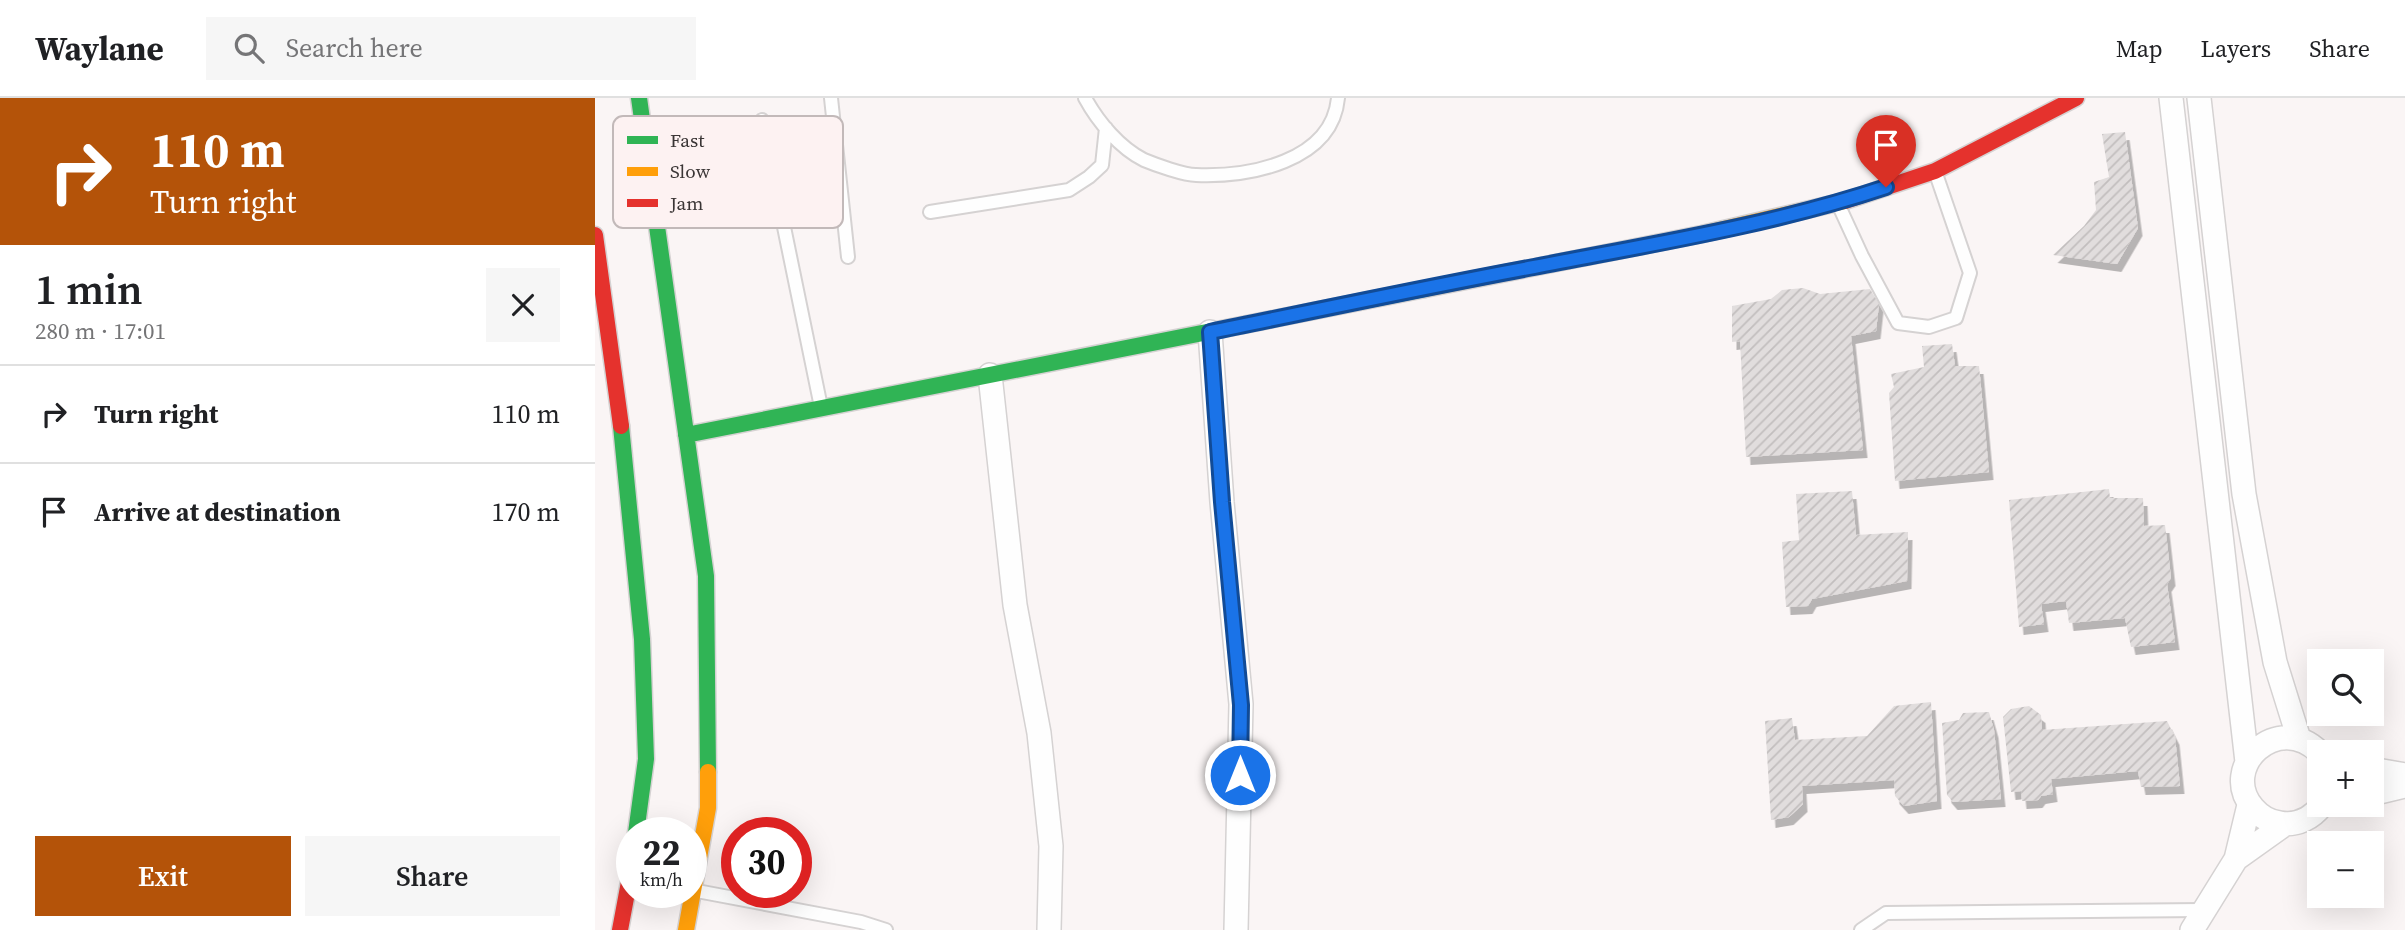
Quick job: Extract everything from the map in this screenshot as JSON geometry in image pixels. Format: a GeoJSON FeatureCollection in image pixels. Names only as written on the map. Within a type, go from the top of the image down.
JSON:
{"type":"FeatureCollection","features":[{"type":"Feature","properties":{"kind":"main road"},"geometry":{"type":"LineString","coordinates":[[639,98],[642,116]]}},
{"type":"Feature","properties":{"kind":"main road"},"geometry":{"type":"LineString","coordinates":[[686,435],[1702,234],[1837,203],[1935,171],[2075,98]]}},
{"type":"Feature","properties":{"kind":"main road"},"geometry":{"type":"LineString","coordinates":[[657,228],[706,576],[709,701],[706,817]]}},
{"type":"Feature","properties":{"kind":"main road"},"geometry":{"type":"LineString","coordinates":[[595,234],[626,466],[642,639],[646,759],[638,817]]}},
{"type":"Feature","properties":{"kind":"main road"},"geometry":{"type":"LineString","coordinates":[[620,930],[624,908]]}},
{"type":"Feature","properties":{"kind":"main road"},"geometry":{"type":"LineString","coordinates":[[686,930],[690,908]]}},
{"type":"Feature","properties":{"kind":"street"},"geometry":{"type":"LineString","coordinates":[[2171,98],[2247,762]]}},
{"type":"Feature","properties":{"kind":"street"},"geometry":{"type":"LineString","coordinates":[[2199,98],[2244,494],[2274,662],[2299,739]]}},
{"type":"Feature","properties":{"kind":"street"},"geometry":{"type":"LineString","coordinates":[[1210,332],[1222,502],[1241,705],[1237,930]]}},
{"type":"Feature","properties":{"kind":"street"},"geometry":{"type":"LineString","coordinates":[[989,374],[1015,606],[1039,733],[1051,846],[1049,930]]}},
{"type":"Feature","properties":{"kind":"street"},"geometry":{"type":"LineString","coordinates":[[2285,824],[2265,819],[2249,805],[2243,791],[2243,776],[2247,762],[2256,750],[2271,740],[2290,737],[2307,743]]}},
{"type":"Feature","properties":{"kind":"street"},"geometry":{"type":"LineString","coordinates":[[2384,771],[2405,775]]}},
{"type":"Feature","properties":{"kind":"street"},"geometry":{"type":"LineString","coordinates":[[2384,791],[2405,786]]}},
{"type":"Feature","properties":{"kind":"street"},"geometry":{"type":"LineString","coordinates":[[2198,920],[2236,859],[2249,805]]}},
{"type":"Feature","properties":{"kind":"street"},"geometry":{"type":"LineString","coordinates":[[2236,859],[2285,824],[2309,817]]}},
{"type":"Feature","properties":{"kind":"lane"},"geometry":{"type":"LineString","coordinates":[[831,98],[833,116]]}},
{"type":"Feature","properties":{"kind":"lane"},"geometry":{"type":"LineString","coordinates":[[1085,98],[1106,128],[1143,160],[1193,176],[1248,172],[1286,161],[1321,140],[1337,111],[1338,98]]}},
{"type":"Feature","properties":{"kind":"lane"},"geometry":{"type":"LineString","coordinates":[[930,212],[1069,191],[1102,165],[1106,128]]}},
{"type":"Feature","properties":{"kind":"lane"},"geometry":{"type":"LineString","coordinates":[[1837,203],[1898,323],[1929,327],[1956,318],[1970,273],[1935,171]]}},
{"type":"Feature","properties":{"kind":"lane"},"geometry":{"type":"LineString","coordinates":[[843,210],[848,257]]}},
{"type":"Feature","properties":{"kind":"lane"},"geometry":{"type":"LineString","coordinates":[[784,228],[821,408]]}},
{"type":"Feature","properties":{"kind":"lane"},"geometry":{"type":"LineString","coordinates":[[707,893],[861,922],[886,930]]}},
{"type":"Feature","properties":{"kind":"lane"},"geometry":{"type":"LineString","coordinates":[[1861,930],[1886,913],[2198,920]]}},
{"type":"Feature","properties":{"kind":"building"},"geometry":{"type":"Polygon","coordinates":[[[2125,132],[2138,228],[2117,264],[2053,255],[2084,226],[2096,210],[2094,182],[2109,177],[2102,134],[2125,132]]]}},
{"type":"Feature","properties":{"kind":"building"},"geometry":{"type":"Polygon","coordinates":[[[1803,288],[1820,294],[1870,289],[1879,304],[1876,331],[1851,336],[1863,450],[1746,457],[1740,341],[1732,342],[1732,306],[1771,299],[1782,290],[1803,288]]]}},
{"type":"Feature","properties":{"kind":"building"},"geometry":{"type":"Polygon","coordinates":[[[1952,344],[1955,366],[1979,366],[1989,472],[1895,481],[1889,393],[1894,387],[1891,374],[1924,367],[1922,346],[1952,344]]]}},
{"type":"Feature","properties":{"kind":"building"},"geometry":{"type":"Polygon","coordinates":[[[2109,489],[2110,498],[2143,498],[2144,526],[2165,525],[2171,578],[2167,584],[2175,642],[2131,647],[2125,618],[2069,623],[2066,601],[2041,604],[2044,624],[2019,627],[2009,500],[2109,489]]]}},
{"type":"Feature","properties":{"kind":"building"},"geometry":{"type":"Polygon","coordinates":[[[1852,491],[1856,535],[1908,532],[1907,581],[1812,599],[1808,606],[1786,607],[1782,542],[1799,540],[1796,494],[1852,491]]]}},
{"type":"Feature","properties":{"kind":"building"},"geometry":{"type":"Polygon","coordinates":[[[1931,702],[1937,801],[1904,806],[1895,796],[1894,780],[1802,786],[1803,804],[1789,817],[1771,820],[1765,721],[1792,718],[1795,740],[1867,736],[1894,706],[1931,702]]]}},
{"type":"Feature","properties":{"kind":"building"},"geometry":{"type":"Polygon","coordinates":[[[2029,706],[2041,715],[2042,730],[2167,721],[2175,737],[2180,786],[2141,787],[2138,771],[2051,779],[2053,794],[2041,796],[2038,800],[2022,801],[2021,791],[2011,792],[2003,717],[2011,709],[2029,706]]]}},
{"type":"Feature","properties":{"kind":"building"},"geometry":{"type":"Polygon","coordinates":[[[1989,712],[1994,730],[2001,799],[1953,802],[1947,795],[1942,723],[1959,720],[1963,713],[1989,712]]]}},
{"type":"Feature","properties":{"kind":"traffic: fast"},"geometry":{"type":"LineString","coordinates":[[639,98],[642,116]]}},
{"type":"Feature","properties":{"kind":"traffic: fast"},"geometry":{"type":"LineString","coordinates":[[657,228],[706,576],[708,772]]}},
{"type":"Feature","properties":{"kind":"traffic: fast"},"geometry":{"type":"LineString","coordinates":[[686,435],[1425,289]]}},
{"type":"Feature","properties":{"kind":"traffic: fast"},"geometry":{"type":"LineString","coordinates":[[621,426],[642,639],[646,759],[638,817]]}},
{"type":"Feature","properties":{"kind":"traffic: slow"},"geometry":{"type":"LineString","coordinates":[[1425,289],[1702,234],[1845,201]]}},
{"type":"Feature","properties":{"kind":"traffic: slow"},"geometry":{"type":"LineString","coordinates":[[686,930],[708,808],[708,772]]}},
{"type":"Feature","properties":{"kind":"traffic: jam"},"geometry":{"type":"LineString","coordinates":[[1845,201],[1935,171],[2076,98]]}},
{"type":"Feature","properties":{"kind":"traffic: jam"},"geometry":{"type":"LineString","coordinates":[[595,235],[621,426]]}},
{"type":"Feature","properties":{"kind":"traffic: jam"},"geometry":{"type":"LineString","coordinates":[[620,930],[624,908]]}},
{"type":"Feature","properties":{"kind":"route"},"geometry":{"type":"LineString","coordinates":[[1240,775],[1241,705],[1222,502],[1210,332],[1702,234],[1837,203],[1886,187]]}}]}
